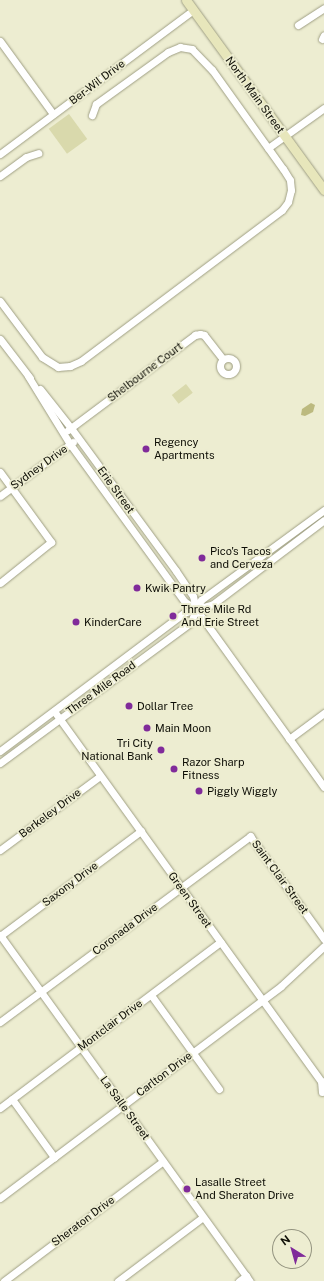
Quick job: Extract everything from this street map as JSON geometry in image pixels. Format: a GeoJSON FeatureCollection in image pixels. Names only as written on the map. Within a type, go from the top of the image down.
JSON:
{"type":"FeatureCollection","features":[{"type":"Feature","properties":{"kind":"main road","name":"North Main Street"},"geometry":{"type":"LineString","coordinates":[[186,0],[324,190]]}},
{"type":"Feature","properties":{"kind":"street"},"geometry":{"type":"LineString","coordinates":[[298,25],[324,8]]}},
{"type":"Feature","properties":{"kind":"street","name":"Ber-Wil Drive"},"geometry":{"type":"LineString","coordinates":[[0,154],[193,10]]}},
{"type":"Feature","properties":{"kind":"street"},"geometry":{"type":"LineString","coordinates":[[0,41],[53,114]]}},
{"type":"Feature","properties":{"kind":"street"},"geometry":{"type":"LineString","coordinates":[[0,301],[42,357],[58,366],[70,366],[81,361],[282,210],[288,202],[291,190],[290,180],[212,70],[192,49],[180,47],[168,52],[96,104],[92,115]]}},
{"type":"Feature","properties":{"kind":"street"},"geometry":{"type":"LineString","coordinates":[[268,148],[324,108]]}},
{"type":"Feature","properties":{"kind":"street"},"geometry":{"type":"LineString","coordinates":[[0,176],[26,157],[38,153]]}},
{"type":"Feature","properties":{"kind":"street","name":"Shelbourne Court"},"geometry":{"type":"LineString","coordinates":[[64,434],[195,335],[204,335],[223,359]]}},
{"type":"Feature","properties":{"kind":"street","name":"Erie Street"},"geometry":{"type":"LineString","coordinates":[[0,339],[71,428],[163,554],[193,596],[196,609]]}},
{"type":"Feature","properties":{"kind":"street","name":"Erie Street"},"geometry":{"type":"LineString","coordinates":[[28,376],[70,444],[185,602],[196,609],[324,787]]}},
{"type":"Feature","properties":{"kind":"street","name":"Sydney Drive"},"geometry":{"type":"LineString","coordinates":[[0,496],[78,438]]}},
{"type":"Feature","properties":{"kind":"street"},"geometry":{"type":"LineString","coordinates":[[0,472],[51,540],[50,545],[0,583]]}},
{"type":"Feature","properties":{"kind":"street","name":"Three Mile Road"},"geometry":{"type":"LineString","coordinates":[[0,763],[191,622],[201,600],[324,510]]}},
{"type":"Feature","properties":{"kind":"street"},"geometry":{"type":"LineString","coordinates":[[126,521],[134,515]]}},
{"type":"Feature","properties":{"kind":"street","name":"Three Mile Road"},"geometry":{"type":"LineString","coordinates":[[0,751],[184,613],[213,604],[324,520]]}},
{"type":"Feature","properties":{"kind":"street"},"geometry":{"type":"LineString","coordinates":[[154,560],[163,554]]}},
{"type":"Feature","properties":{"kind":"street","name":"Green Street"},"geometry":{"type":"LineString","coordinates":[[54,711],[321,1081],[322,1092]]}},
{"type":"Feature","properties":{"kind":"street"},"geometry":{"type":"LineString","coordinates":[[289,739],[324,713]]}},
{"type":"Feature","properties":{"kind":"street","name":"Berkeley Drive"},"geometry":{"type":"LineString","coordinates":[[0,850],[100,776]]}},
{"type":"Feature","properties":{"kind":"street","name":"Saxony Drive"},"geometry":{"type":"LineString","coordinates":[[0,936],[141,831]]}},
{"type":"Feature","properties":{"kind":"street","name":"Coronada Drive"},"geometry":{"type":"LineString","coordinates":[[0,1022],[250,836]]}},
{"type":"Feature","properties":{"kind":"street","name":"Saint Clair Street"},"geometry":{"type":"LineString","coordinates":[[250,836],[324,939]]}},
{"type":"Feature","properties":{"kind":"street","name":"La Salle Street"},"geometry":{"type":"LineString","coordinates":[[0,936],[248,1278]]}},
{"type":"Feature","properties":{"kind":"street","name":"Montclair Drive"},"geometry":{"type":"LineString","coordinates":[[0,1108],[220,942]]}},
{"type":"Feature","properties":{"kind":"street","name":"Carlton Drive"},"geometry":{"type":"LineString","coordinates":[[0,1198],[262,1000],[294,975],[324,946]]}},
{"type":"Feature","properties":{"kind":"street"},"geometry":{"type":"LineString","coordinates":[[151,995],[219,1089]]}},
{"type":"Feature","properties":{"kind":"street"},"geometry":{"type":"LineString","coordinates":[[12,1099],[54,1157]]}},
{"type":"Feature","properties":{"kind":"street","name":"Sheraton Drive"},"geometry":{"type":"LineString","coordinates":[[4,1281],[163,1161]]}},
{"type":"Feature","properties":{"kind":"street"},"geometry":{"type":"LineString","coordinates":[[118,1281],[203,1216]]}},
{"type":"Feature","properties":{"kind":"street"},"geometry":{"type":"LineString","coordinates":[[239,1281],[248,1278]]}},
{"type":"Feature","properties":{"kind":"green space"},"geometry":{"type":"Polygon","coordinates":[[[69,114],[87,139],[67,154],[49,129],[69,114]]]}},
{"type":"Feature","properties":{"kind":"green space"},"geometry":{"type":"Polygon","coordinates":[[[186,384],[193,393],[179,404],[172,395],[186,384]]]}},
{"type":"Feature","properties":{"kind":"shaded area"},"geometry":{"type":"Polygon","coordinates":[[[311,403],[315,405],[313,412],[305,416],[301,415],[302,409],[311,403]]]}},
{"type":"Feature","properties":{"kind":"place","name":"Regency Apartments"},"geometry":{"type":"Point","coordinates":[146,449]}},
{"type":"Feature","properties":{"kind":"place","name":"Pico's Tacos and Cerveza"},"geometry":{"type":"Point","coordinates":[202,558]}},
{"type":"Feature","properties":{"kind":"place","name":"Kwik Pantry"},"geometry":{"type":"Point","coordinates":[137,588]}},
{"type":"Feature","properties":{"kind":"place","name":"Three Mile Rd And Erie Street"},"geometry":{"type":"Point","coordinates":[173,616]}},
{"type":"Feature","properties":{"kind":"place","name":"KinderCare"},"geometry":{"type":"Point","coordinates":[76,622]}},
{"type":"Feature","properties":{"kind":"place","name":"Dollar Tree"},"geometry":{"type":"Point","coordinates":[129,706]}},
{"type":"Feature","properties":{"kind":"place","name":"Main Moon"},"geometry":{"type":"Point","coordinates":[147,728]}},
{"type":"Feature","properties":{"kind":"place","name":"Tri City National Bank"},"geometry":{"type":"Point","coordinates":[161,750]}},
{"type":"Feature","properties":{"kind":"place","name":"Razor Sharp Fitness"},"geometry":{"type":"Point","coordinates":[174,769]}},
{"type":"Feature","properties":{"kind":"place","name":"Piggly Wiggly"},"geometry":{"type":"Point","coordinates":[199,791]}},
{"type":"Feature","properties":{"kind":"place","name":"Lasalle Street And Sheraton Drive"},"geometry":{"type":"Point","coordinates":[187,1189]}}]}
